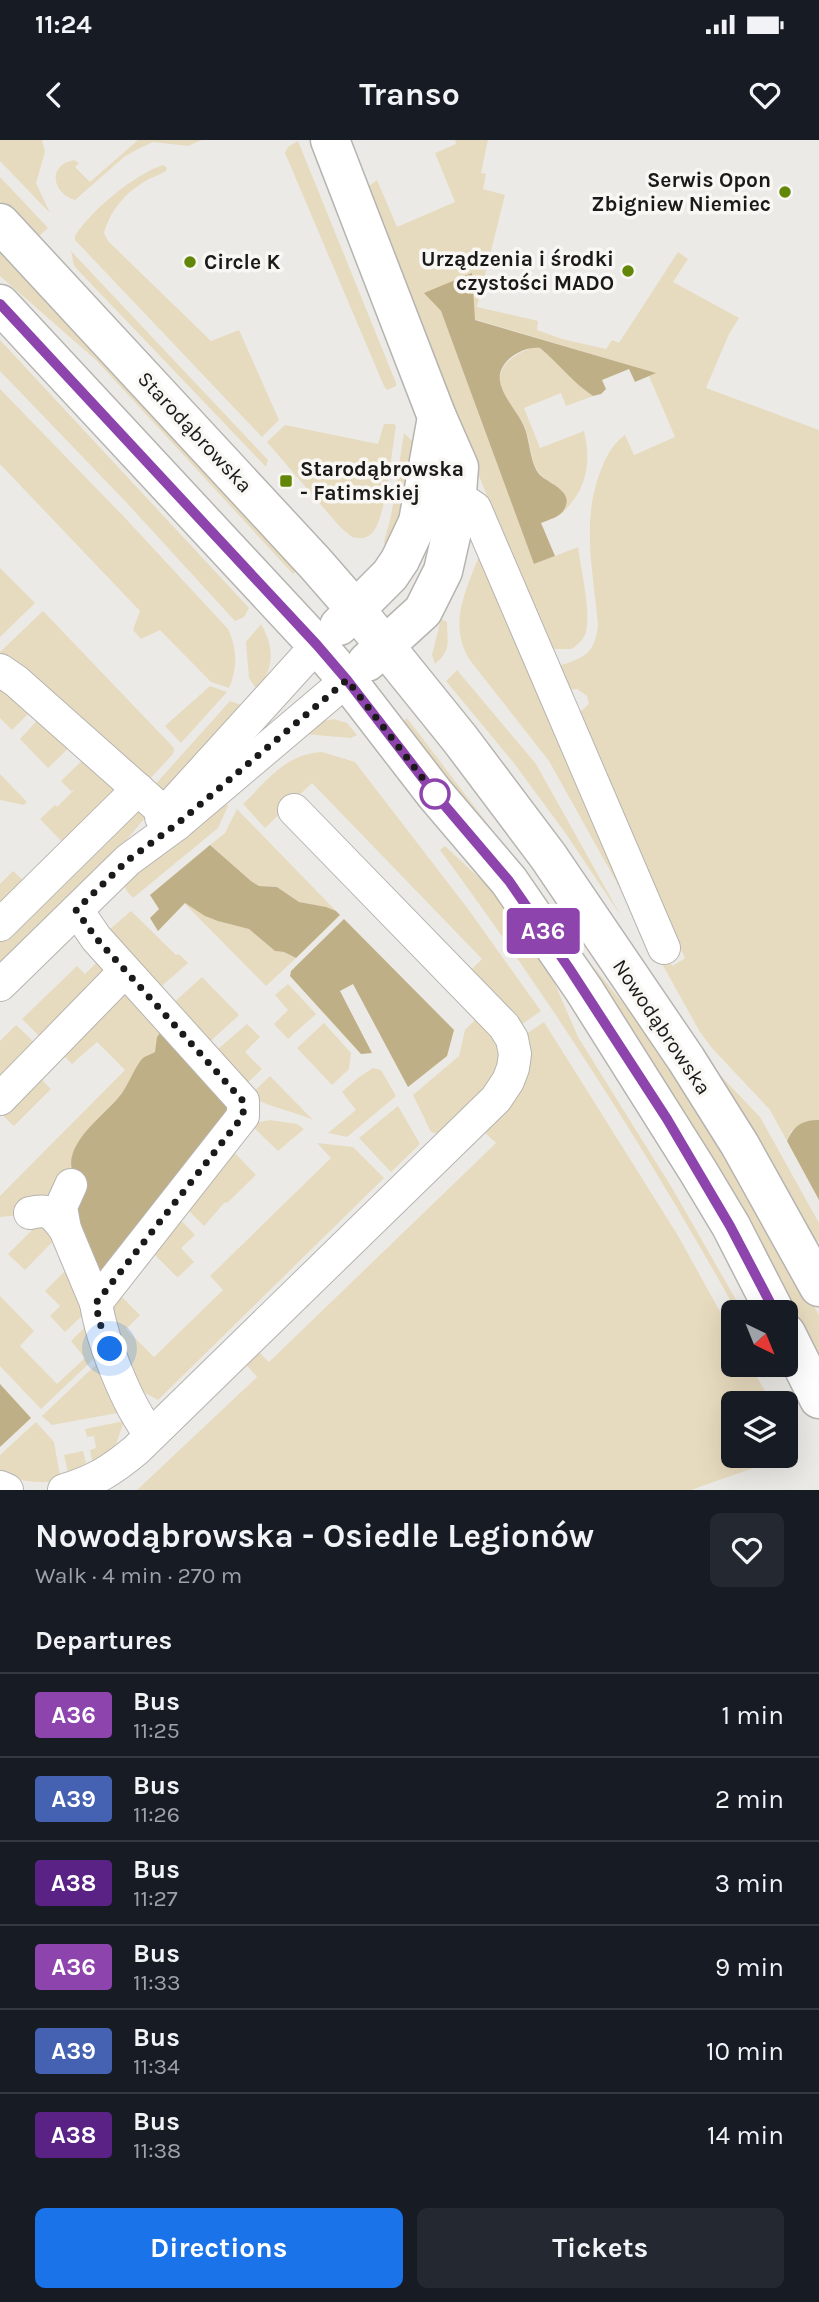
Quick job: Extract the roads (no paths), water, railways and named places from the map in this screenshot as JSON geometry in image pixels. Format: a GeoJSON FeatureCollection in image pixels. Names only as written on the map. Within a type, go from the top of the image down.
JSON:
{"type":"FeatureCollection","features":[{"type":"Feature","properties":{"kind":"street"},"geometry":{"type":"LineString","coordinates":[[171,818],[347,680],[385,646],[423,611],[443,571],[455,517],[459,467],[330,140]]}},
{"type":"Feature","properties":{"kind":"street","name":"Starodąbrowska"},"geometry":{"type":"LineString","coordinates":[[0,223],[262,503],[385,646]]}},
{"type":"Feature","properties":{"kind":"street"},"geometry":{"type":"LineString","coordinates":[[0,304],[317,645]]}},
{"type":"Feature","properties":{"kind":"street"},"geometry":{"type":"LineString","coordinates":[[0,985],[171,818],[317,645],[356,610],[394,569],[418,522],[437,416]]}},
{"type":"Feature","properties":{"kind":"street"},"geometry":{"type":"LineString","coordinates":[[457,496],[475,508],[664,948]]}},
{"type":"Feature","properties":{"kind":"street","name":"Nowodąbrowska"},"geometry":{"type":"LineString","coordinates":[[317,645],[435,794],[509,881],[584,990],[698,1171],[769,1300]]}},
{"type":"Feature","properties":{"kind":"street","name":"Nowodąbrowska"},"geometry":{"type":"LineString","coordinates":[[385,646],[460,739],[548,856],[686,1059],[740,1145],[819,1287]]}},
{"type":"Feature","properties":{"kind":"street"},"geometry":{"type":"LineString","coordinates":[[0,670],[16,681],[171,818]]}},
{"type":"Feature","properties":{"kind":"street"},"geometry":{"type":"LineString","coordinates":[[0,925],[138,789]]}},
{"type":"Feature","properties":{"kind":"street"},"geometry":{"type":"LineString","coordinates":[[64,1490],[110,1471],[151,1435],[471,1125],[496,1099],[513,1068],[514,1047],[504,1026],[293,810]]}},
{"type":"Feature","properties":{"kind":"street"},"geometry":{"type":"LineString","coordinates":[[76,910],[96,938],[243,1101],[244,1108],[243,1116],[96,1303]]}},
{"type":"Feature","properties":{"kind":"street"},"geometry":{"type":"LineString","coordinates":[[0,1099],[125,971]]}},
{"type":"Feature","properties":{"kind":"street"},"geometry":{"type":"LineString","coordinates":[[71,1185],[61,1207],[65,1229],[96,1303],[99,1321],[131,1405],[151,1435]]}},
{"type":"Feature","properties":{"kind":"street"},"geometry":{"type":"LineString","coordinates":[[30,1213],[48,1211],[65,1229]]}},
{"type":"Feature","properties":{"kind":"street"},"geometry":{"type":"LineString","coordinates":[[798,1357],[819,1399]]}},
{"type":"Feature","properties":{"kind":"street"},"geometry":{"type":"LineString","coordinates":[[0,1487],[7,1490]]}},
{"type":"Feature","properties":{"kind":"place","name":"Serwis Opon Zbigniew Niemiec"},"geometry":{"type":"Point","coordinates":[785,192]}},
{"type":"Feature","properties":{"kind":"place","name":"Circle K"},"geometry":{"type":"Point","coordinates":[190,262]}},
{"type":"Feature","properties":{"kind":"place","name":"Urządzenia i środki czystości MADO"},"geometry":{"type":"Point","coordinates":[628,271]}},
{"type":"Feature","properties":{"kind":"place","name":"Starodąbrowska - Fatimskiej"},"geometry":{"type":"Point","coordinates":[286,481]}}]}
